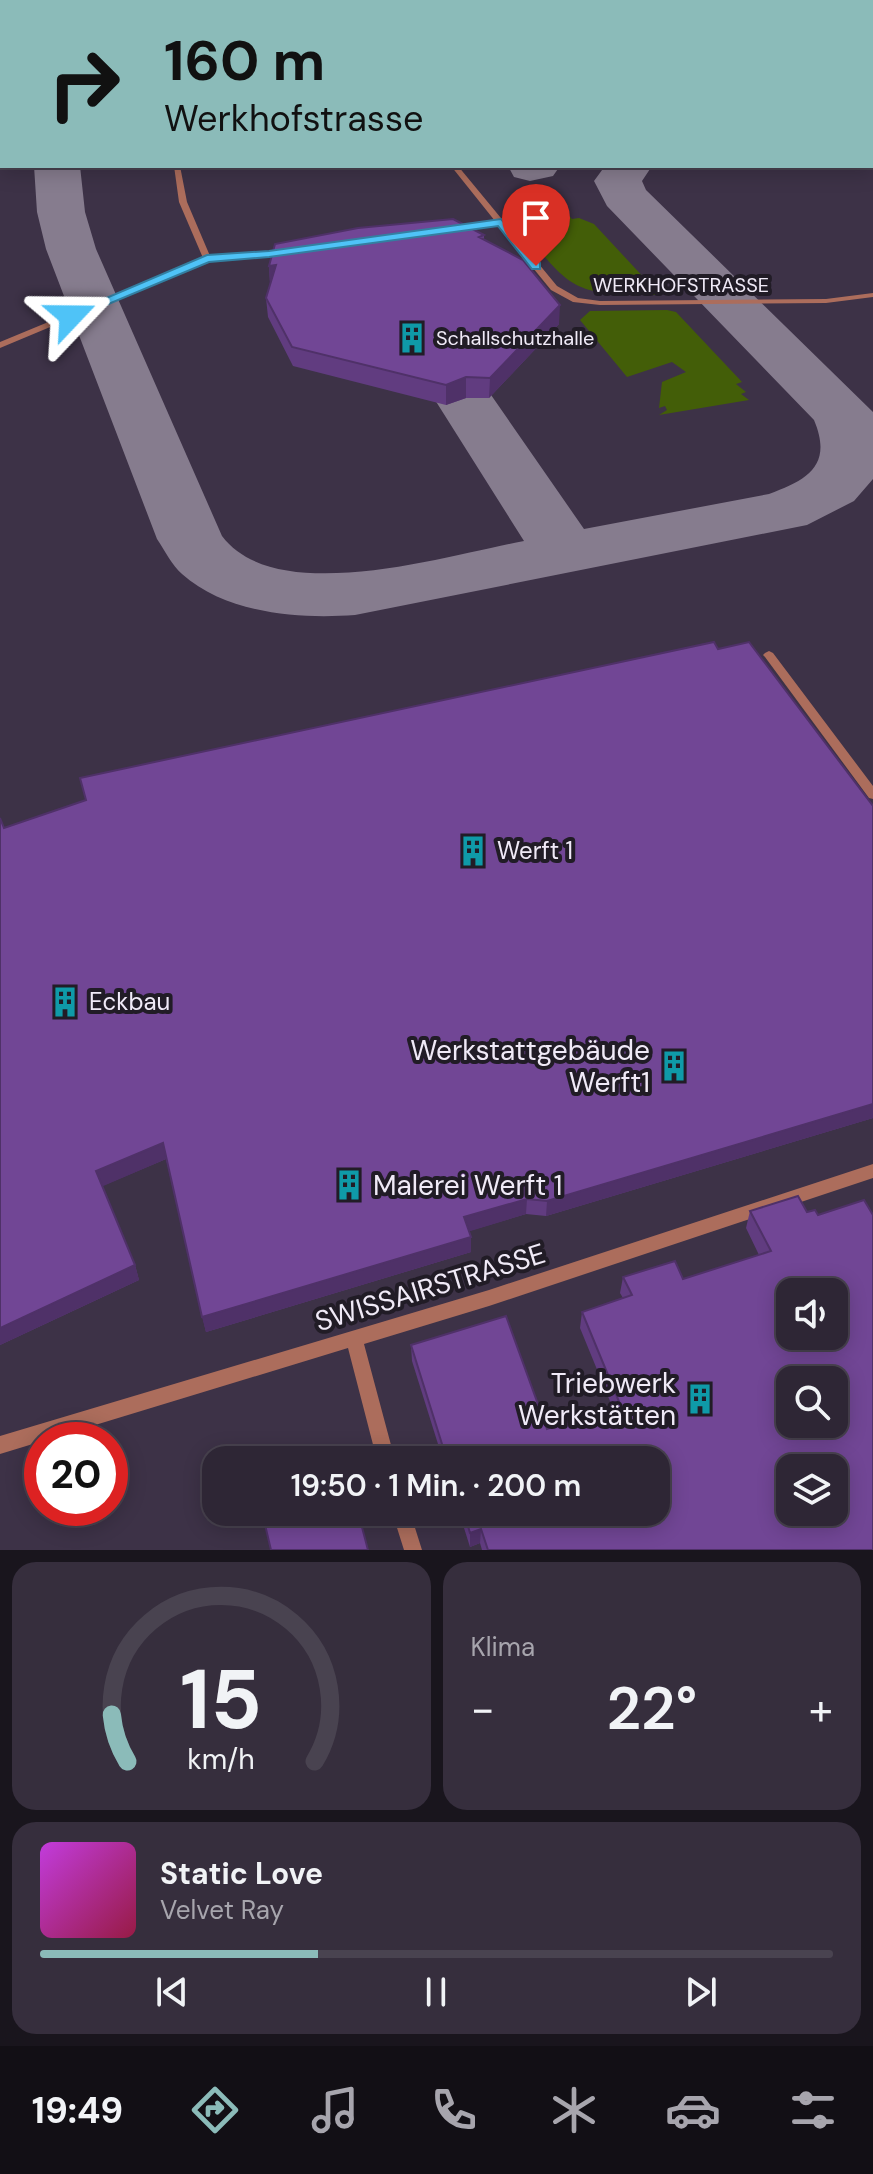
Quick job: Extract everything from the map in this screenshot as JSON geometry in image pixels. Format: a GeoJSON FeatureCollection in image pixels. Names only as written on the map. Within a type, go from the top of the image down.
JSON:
{"type":"FeatureCollection","features":[{"type":"Feature","properties":{"kind":"lane"},"geometry":{"type":"LineString","coordinates":[[177,168],[183,202],[207,259]]}},
{"type":"Feature","properties":{"kind":"lane","name":"WERKHOFSTRASSE"},"geometry":{"type":"LineString","coordinates":[[456,168],[554,288],[567,297],[588,303],[826,301],[873,295]]}},
{"type":"Feature","properties":{"kind":"lane"},"geometry":{"type":"LineString","coordinates":[[439,231],[501,222]]}},
{"type":"Feature","properties":{"kind":"lane"},"geometry":{"type":"LineString","coordinates":[[0,345],[207,259],[300,250]]}},
{"type":"Feature","properties":{"kind":"lane"},"geometry":{"type":"LineString","coordinates":[[769,655],[873,795]]}},
{"type":"Feature","properties":{"kind":"lane","name":"SWISSAIRSTRASSE"},"geometry":{"type":"LineString","coordinates":[[0,1445],[489,1298],[873,1171]]}},
{"type":"Feature","properties":{"kind":"lane"},"geometry":{"type":"LineString","coordinates":[[354,1338],[382,1446]]}},
{"type":"Feature","properties":{"kind":"lane"},"geometry":{"type":"LineString","coordinates":[[405,1526],[413,1550]]}},
{"type":"Feature","properties":{"kind":"green space"},"geometry":{"type":"Polygon","coordinates":[[[563,209],[572,219],[579,218],[594,224],[660,295],[606,293],[573,283],[547,260],[513,219],[563,209]]]}},
{"type":"Feature","properties":{"kind":"green space"},"geometry":{"type":"Polygon","coordinates":[[[590,311],[676,312],[742,382],[736,384],[746,392],[741,394],[749,400],[659,415],[667,410],[665,406],[659,408],[662,382],[686,372],[672,362],[627,377],[580,320],[590,311]]]}},
{"type":"Feature","properties":{"kind":"building","name":"Schallschutzhalle"},"geometry":{"type":"Polygon","coordinates":[[[453,219],[523,260],[560,305],[490,378],[466,377],[446,385],[292,347],[266,298],[276,265],[269,266],[275,244],[358,228],[453,219]]]}},
{"type":"Feature","properties":{"kind":"building"},"geometry":{"type":"Polygon","coordinates":[[[714,642],[718,649],[749,642],[873,806],[873,1104],[547,1201],[527,1199],[464,1217],[471,1237],[202,1317],[163,1143],[96,1171],[135,1265],[0,1328],[0,818],[4,828],[86,800],[80,778],[714,642]]]}},
{"type":"Feature","properties":{"kind":"building","name":"Triebwerk Werkstätten"},"geometry":{"type":"Polygon","coordinates":[[[798,1196],[807,1212],[815,1210],[818,1215],[864,1200],[873,1215],[873,1550],[488,1550],[481,1529],[470,1533],[468,1526],[670,1526],[670,1446],[443,1446],[411,1345],[506,1316],[547,1429],[620,1404],[582,1312],[632,1295],[623,1277],[675,1261],[683,1279],[771,1251],[750,1211],[798,1196]]]}},
{"type":"Feature","properties":{"kind":"building"},"geometry":{"type":"Polygon","coordinates":[[[265,1526],[362,1526],[368,1550],[271,1550],[265,1526]]]}},
{"type":"Feature","properties":{"kind":"taxiway"},"geometry":{"type":"LineString","coordinates":[[57,168],[61,212],[71,249],[190,539],[203,557],[220,571],[263,589],[311,595],[355,594],[784,511],[832,488],[850,464],[850,433],[841,414]]}},
{"type":"Feature","properties":{"kind":"taxiway"},"geometry":{"type":"LineString","coordinates":[[628,168],[618,181],[624,196],[852,425],[873,437]]}},
{"type":"Feature","properties":{"kind":"taxiway"},"geometry":{"type":"LineString","coordinates":[[404,308],[566,553]]}},
{"type":"Feature","properties":{"kind":"place","name":"Schallschutzhalle"},"geometry":{"type":"Point","coordinates":[412,338]}},
{"type":"Feature","properties":{"kind":"place","name":"Werft 1"},"geometry":{"type":"Point","coordinates":[473,851]}},
{"type":"Feature","properties":{"kind":"place","name":"Eckbau"},"geometry":{"type":"Point","coordinates":[65,1002]}},
{"type":"Feature","properties":{"kind":"place","name":"Werkstattgebäude Werft1"},"geometry":{"type":"Point","coordinates":[674,1066]}},
{"type":"Feature","properties":{"kind":"place","name":"Malerei Werft 1"},"geometry":{"type":"Point","coordinates":[349,1185]}},
{"type":"Feature","properties":{"kind":"place","name":"Triebwerk Werkstätten"},"geometry":{"type":"Point","coordinates":[700,1399]}},
{"type":"Feature","properties":{"kind":"route"},"geometry":{"type":"LineString","coordinates":[[71,316],[207,259],[269,254],[501,222],[536,266]]}}]}
